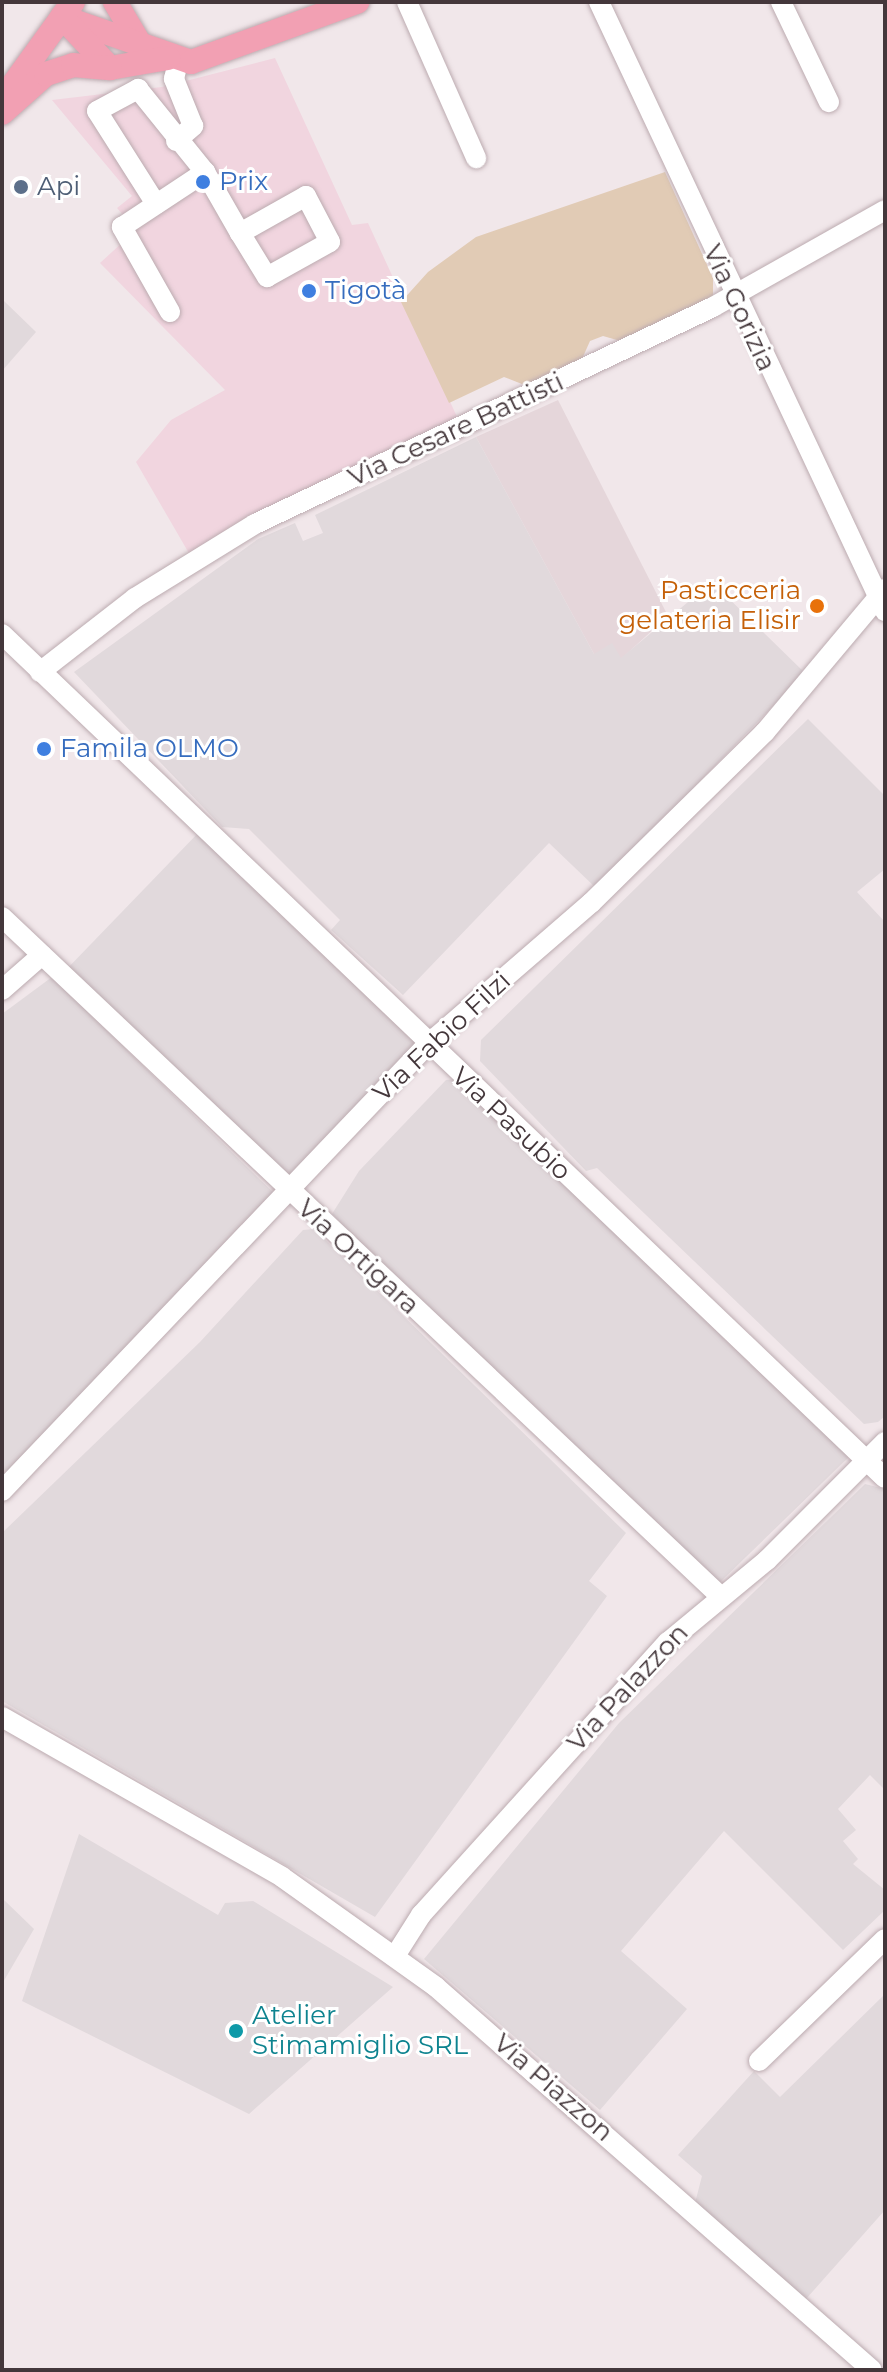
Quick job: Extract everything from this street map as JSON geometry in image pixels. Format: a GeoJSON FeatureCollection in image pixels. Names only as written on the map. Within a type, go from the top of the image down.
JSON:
{"type":"FeatureCollection","features":[{"type":"Feature","properties":{"kind":"main road"},"geometry":{"type":"LineString","coordinates":[[115,2],[141,46]]}},
{"type":"Feature","properties":{"kind":"main road"},"geometry":{"type":"LineString","coordinates":[[2,113],[46,74],[73,65],[110,68],[173,60],[285,32],[357,2]]}},
{"type":"Feature","properties":{"kind":"main road"},"geometry":{"type":"LineString","coordinates":[[67,10],[173,60]]}},
{"type":"Feature","properties":{"kind":"main road"},"geometry":{"type":"LineString","coordinates":[[67,10],[110,68]]}},
{"type":"Feature","properties":{"kind":"main road"},"geometry":{"type":"LineString","coordinates":[[2,100],[67,10]]}},
{"type":"Feature","properties":{"kind":"street"},"geometry":{"type":"LineString","coordinates":[[407,2],[476,158]]}},
{"type":"Feature","properties":{"kind":"street","name":"Via Gorizia"},"geometry":{"type":"LineString","coordinates":[[599,2],[733,297],[882,599]]}},
{"type":"Feature","properties":{"kind":"street"},"geometry":{"type":"LineString","coordinates":[[781,2],[829,102]]}},
{"type":"Feature","properties":{"kind":"street"},"geometry":{"type":"LineString","coordinates":[[173,60],[174,79],[193,126],[176,141]]}},
{"type":"Feature","properties":{"kind":"street"},"geometry":{"type":"LineString","coordinates":[[156,204],[97,111],[138,89],[176,141],[205,172],[240,233],[267,277],[330,242],[306,196],[240,233]]}},
{"type":"Feature","properties":{"kind":"street"},"geometry":{"type":"LineString","coordinates":[[170,312],[122,227],[205,172]]}},
{"type":"Feature","properties":{"kind":"street","name":"Via Cesare Battisti"},"geometry":{"type":"LineString","coordinates":[[40,672],[135,598],[255,524],[733,297],[885,210]]}},
{"type":"Feature","properties":{"kind":"street","name":"Via Fabio Filzi"},"geometry":{"type":"LineString","coordinates":[[2,1491],[427,1045],[591,903],[765,732],[882,599]]}},
{"type":"Feature","properties":{"kind":"street","name":"Via Pasubio"},"geometry":{"type":"LineString","coordinates":[[2,634],[427,1045],[885,1478]]}},
{"type":"Feature","properties":{"kind":"street","name":"Via Ortigara"},"geometry":{"type":"LineString","coordinates":[[2,917],[286,1190],[718,1594]]}},
{"type":"Feature","properties":{"kind":"street"},"geometry":{"type":"LineString","coordinates":[[2,990],[42,955]]}},
{"type":"Feature","properties":{"kind":"street","name":"Via Palazzon"},"geometry":{"type":"LineString","coordinates":[[395,1956],[421,1915],[502,1823],[718,1594],[767,1560],[885,1442]]}},
{"type":"Feature","properties":{"kind":"street","name":"Via Piazzon"},"geometry":{"type":"LineString","coordinates":[[2,1717],[282,1877],[395,1956],[872,2370]]}},
{"type":"Feature","properties":{"kind":"street"},"geometry":{"type":"LineString","coordinates":[[759,2061],[885,1939]]}},
{"type":"Feature","properties":{"kind":"shaded area"},"geometry":{"type":"Polygon","coordinates":[[[275,58],[352,225],[368,223],[458,419],[190,555],[136,462],[171,420],[225,390],[100,263],[136,230],[117,208],[132,196],[52,100],[162,87],[275,58]]]}},
{"type":"Feature","properties":{"kind":"shaded area"},"geometry":{"type":"Polygon","coordinates":[[[665,172],[713,278],[713,300],[624,342],[603,336],[590,341],[582,359],[527,386],[504,377],[449,403],[401,302],[428,272],[476,237],[665,172]]]}},
{"type":"Feature","properties":{"kind":"shaded area"},"geometry":{"type":"Polygon","coordinates":[[[2,299],[36,332],[2,371],[2,299]]]}},
{"type":"Feature","properties":{"kind":"shaded area"},"geometry":{"type":"Polygon","coordinates":[[[558,400],[668,616],[621,659],[594,654],[476,437],[558,400]]]}},
{"type":"Feature","properties":{"kind":"shaded area"},"geometry":{"type":"Polygon","coordinates":[[[476,437],[594,654],[612,643],[621,658],[712,582],[805,673],[596,888],[549,843],[403,995],[331,930],[340,920],[249,829],[222,827],[74,672],[258,539],[295,523],[303,541],[323,533],[315,515],[476,437]]]}},
{"type":"Feature","properties":{"kind":"shaded area"},"geometry":{"type":"Polygon","coordinates":[[[808,719],[885,796],[885,869],[857,892],[885,922],[885,1416],[878,1422],[864,1424],[597,1168],[586,1171],[480,1061],[481,1040],[808,719]]]}},
{"type":"Feature","properties":{"kind":"shaded area"},"geometry":{"type":"Polygon","coordinates":[[[201,830],[433,1054],[300,1191],[68,967],[201,830]]]}},
{"type":"Feature","properties":{"kind":"shaded area"},"geometry":{"type":"Polygon","coordinates":[[[52,977],[282,1201],[2,1484],[2,1014],[52,977]]]}},
{"type":"Feature","properties":{"kind":"shaded area"},"geometry":{"type":"Polygon","coordinates":[[[458,1079],[853,1453],[715,1587],[446,1333],[332,1214],[359,1171],[446,1080],[458,1079]]]}},
{"type":"Feature","properties":{"kind":"shaded area"},"geometry":{"type":"Polygon","coordinates":[[[314,1229],[626,1533],[589,1581],[607,1596],[375,1917],[2,1701],[2,1533],[200,1342],[303,1230],[314,1229]]]}},
{"type":"Feature","properties":{"kind":"shaded area"},"geometry":{"type":"Polygon","coordinates":[[[865,1484],[885,1489],[885,1790],[870,1775],[838,1809],[856,1830],[843,1841],[858,1859],[853,1864],[885,1890],[885,1910],[843,1950],[724,1831],[621,1951],[687,2009],[600,2110],[424,1959],[619,1723],[865,1484]]]}},
{"type":"Feature","properties":{"kind":"shaded area"},"geometry":{"type":"Polygon","coordinates":[[[79,1834],[218,1915],[225,1903],[253,1901],[393,1987],[249,2114],[22,2001],[79,1834]]]}},
{"type":"Feature","properties":{"kind":"shaded area"},"geometry":{"type":"Polygon","coordinates":[[[2,1898],[34,1929],[2,1984],[2,1898]]]}},
{"type":"Feature","properties":{"kind":"shaded area"},"geometry":{"type":"Polygon","coordinates":[[[885,1994],[885,2210],[806,2299],[695,2203],[702,2176],[678,2155],[754,2071],[780,2097],[885,1994]]]}},
{"type":"Feature","properties":{"kind":"place","name":"Prix"},"geometry":{"type":"Point","coordinates":[203,182]}},
{"type":"Feature","properties":{"kind":"place","name":"Api"},"geometry":{"type":"Point","coordinates":[21,187]}},
{"type":"Feature","properties":{"kind":"place","name":"Tigotà"},"geometry":{"type":"Point","coordinates":[309,291]}},
{"type":"Feature","properties":{"kind":"place","name":"Pasticceria gelateria Elisir"},"geometry":{"type":"Point","coordinates":[817,606]}},
{"type":"Feature","properties":{"kind":"place","name":"Famila OLMO"},"geometry":{"type":"Point","coordinates":[44,749]}},
{"type":"Feature","properties":{"kind":"place","name":"Atelier Stimamiglio SRL"},"geometry":{"type":"Point","coordinates":[236,2031]}}]}
